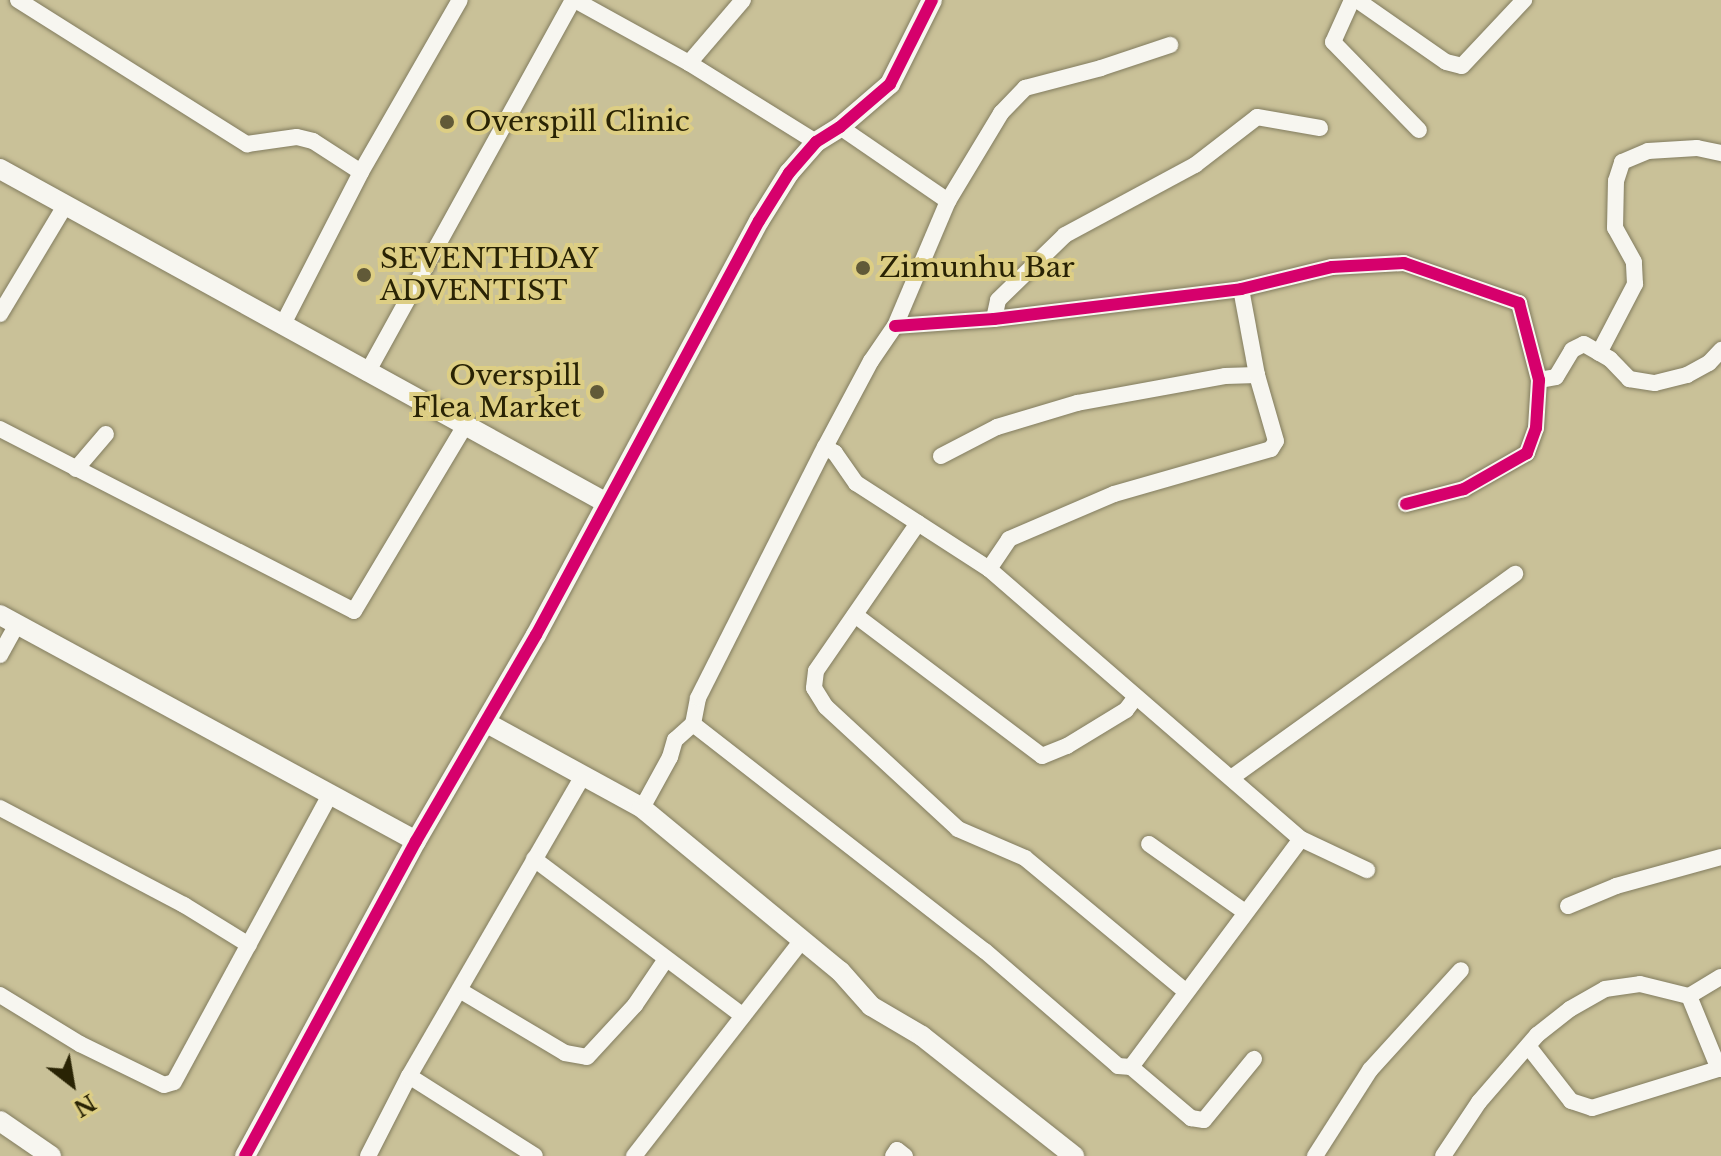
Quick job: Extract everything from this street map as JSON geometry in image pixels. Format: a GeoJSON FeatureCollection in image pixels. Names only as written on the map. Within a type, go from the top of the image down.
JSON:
{"type":"FeatureCollection","features":[{"type":"Feature","properties":{"kind":"street"},"geometry":{"type":"LineString","coordinates":[[18,0],[247,144],[297,137],[313,141],[361,172]]}},
{"type":"Feature","properties":{"kind":"street"},"geometry":{"type":"LineString","coordinates":[[282,326],[361,172],[460,0]]}},
{"type":"Feature","properties":{"kind":"street"},"geometry":{"type":"LineString","coordinates":[[367,373],[574,0],[689,63],[816,142]]}},
{"type":"Feature","properties":{"kind":"street"},"geometry":{"type":"LineString","coordinates":[[689,63],[743,0]]}},
{"type":"Feature","properties":{"kind":"street"},"geometry":{"type":"LineString","coordinates":[[245,1156],[416,841],[487,723],[759,221],[789,173],[816,142],[840,127],[890,84],[932,0]]}},
{"type":"Feature","properties":{"kind":"street"},"geometry":{"type":"LineString","coordinates":[[1419,130],[1333,42],[1354,0],[1446,62],[1462,66],[1524,0]]}},
{"type":"Feature","properties":{"kind":"street"},"geometry":{"type":"LineString","coordinates":[[642,808],[670,757],[675,740],[693,724],[698,698],[825,447],[871,361],[895,326],[902,302],[948,201],[1001,113],[1025,88],[1101,68],[1170,45]]}},
{"type":"Feature","properties":{"kind":"street"},"geometry":{"type":"LineString","coordinates":[[994,319],[998,300],[1065,235],[1195,165],[1257,117],[1320,128]]}},
{"type":"Feature","properties":{"kind":"street"},"geometry":{"type":"LineString","coordinates":[[840,127],[948,201]]}},
{"type":"Feature","properties":{"kind":"street"},"geometry":{"type":"LineString","coordinates":[[1599,353],[1635,284],[1634,262],[1615,228],[1616,181],[1622,162],[1648,151],[1697,148],[1721,153]]}},
{"type":"Feature","properties":{"kind":"street"},"geometry":{"type":"LineString","coordinates":[[0,169],[605,502]]}},
{"type":"Feature","properties":{"kind":"street"},"geometry":{"type":"LineString","coordinates":[[0,314],[66,204]]}},
{"type":"Feature","properties":{"kind":"street"},"geometry":{"type":"LineString","coordinates":[[895,326],[994,319],[1241,289],[1332,267],[1404,263],[1519,303],[1539,380],[1536,428],[1527,453],[1464,489],[1406,504]]}},
{"type":"Feature","properties":{"kind":"street"},"geometry":{"type":"LineString","coordinates":[[989,569],[1009,539],[1114,494],[1271,449],[1276,441],[1257,375],[1241,289]]}},
{"type":"Feature","properties":{"kind":"street"},"geometry":{"type":"LineString","coordinates":[[1539,380],[1556,377],[1572,350],[1584,344],[1629,379],[1655,383],[1715,366],[1721,350]]}},
{"type":"Feature","properties":{"kind":"street"},"geometry":{"type":"LineString","coordinates":[[941,456],[997,427],[1077,403],[1225,376],[1257,375]]}},
{"type":"Feature","properties":{"kind":"street"},"geometry":{"type":"LineString","coordinates":[[0,429],[354,611],[464,427]]}},
{"type":"Feature","properties":{"kind":"street"},"geometry":{"type":"LineString","coordinates":[[76,469],[106,434]]}},
{"type":"Feature","properties":{"kind":"street"},"geometry":{"type":"LineString","coordinates":[[825,447],[835,453],[856,483],[989,569],[1301,839],[1367,870]]}},
{"type":"Feature","properties":{"kind":"street"},"geometry":{"type":"LineString","coordinates":[[918,523],[816,671],[814,688],[826,707],[958,829],[1025,858],[1185,991]]}},
{"type":"Feature","properties":{"kind":"street"},"geometry":{"type":"LineString","coordinates":[[1231,778],[1515,574]]}},
{"type":"Feature","properties":{"kind":"street"},"geometry":{"type":"LineString","coordinates":[[855,615],[1042,756],[1067,746],[1126,710],[1135,698]]}},
{"type":"Feature","properties":{"kind":"street"},"geometry":{"type":"LineString","coordinates":[[0,655],[8,620],[329,797],[416,841]]}},
{"type":"Feature","properties":{"kind":"street"},"geometry":{"type":"LineString","coordinates":[[487,723],[642,808],[840,971],[871,1006],[922,1036],[1074,1156]]}},
{"type":"Feature","properties":{"kind":"street"},"geometry":{"type":"LineString","coordinates":[[693,724],[985,951],[1118,1066],[1131,1067],[1191,1118],[1204,1120],[1254,1059]]}},
{"type":"Feature","properties":{"kind":"street"},"geometry":{"type":"LineString","coordinates":[[368,1156],[409,1076],[461,991],[582,777]]}},
{"type":"Feature","properties":{"kind":"street"},"geometry":{"type":"LineString","coordinates":[[0,995],[80,1044],[164,1085],[174,1082],[329,797]]}},
{"type":"Feature","properties":{"kind":"street"},"geometry":{"type":"LineString","coordinates":[[0,808],[184,905],[249,945]]}},
{"type":"Feature","properties":{"kind":"street"},"geometry":{"type":"LineString","coordinates":[[1131,1067],[1301,839]]}},
{"type":"Feature","properties":{"kind":"street"},"geometry":{"type":"LineString","coordinates":[[1149,844],[1245,912]]}},
{"type":"Feature","properties":{"kind":"street"},"geometry":{"type":"LineString","coordinates":[[1568,906],[1616,886],[1721,857]]}},
{"type":"Feature","properties":{"kind":"street"},"geometry":{"type":"LineString","coordinates":[[534,859],[743,1016]]}},
{"type":"Feature","properties":{"kind":"street"},"geometry":{"type":"LineString","coordinates":[[634,1156],[802,940]]}},
{"type":"Feature","properties":{"kind":"street"},"geometry":{"type":"LineString","coordinates":[[461,991],[565,1053],[587,1057],[635,1005],[666,959]]}},
{"type":"Feature","properties":{"kind":"street"},"geometry":{"type":"LineString","coordinates":[[1315,1156],[1370,1070],[1461,970]]}},
{"type":"Feature","properties":{"kind":"street"},"geometry":{"type":"LineString","coordinates":[[1443,1156],[1479,1102],[1528,1046],[1570,1009],[1605,989],[1640,984],[1689,996],[1721,977]]}},
{"type":"Feature","properties":{"kind":"street"},"geometry":{"type":"LineString","coordinates":[[1528,1046],[1571,1101],[1592,1108],[1720,1069],[1689,996]]}},
{"type":"Feature","properties":{"kind":"street"},"geometry":{"type":"LineString","coordinates":[[409,1076],[535,1156]]}},
{"type":"Feature","properties":{"kind":"street"},"geometry":{"type":"LineString","coordinates":[[0,1121],[51,1156]]}},
{"type":"Feature","properties":{"kind":"street"},"geometry":{"type":"LineString","coordinates":[[893,1156],[897,1150],[905,1156]]}},
{"type":"Feature","properties":{"kind":"cycle path"},"geometry":{"type":"LineString","coordinates":[[245,1156],[416,841],[536,635],[759,221],[789,173],[816,142],[840,127],[890,84],[932,0]]}},
{"type":"Feature","properties":{"kind":"cycle path"},"geometry":{"type":"LineString","coordinates":[[895,326],[994,319],[1241,289],[1332,267],[1404,263],[1519,303],[1539,380],[1536,428],[1527,453],[1464,489],[1406,504]]}},
{"type":"Feature","properties":{"kind":"place","name":"Overspill Clinic"},"geometry":{"type":"Point","coordinates":[447,122]}},
{"type":"Feature","properties":{"kind":"place","name":"Zimunhu Bar"},"geometry":{"type":"Point","coordinates":[863,268]}},
{"type":"Feature","properties":{"kind":"place","name":"SEVENTHDAY ADVENTIST"},"geometry":{"type":"Point","coordinates":[364,275]}},
{"type":"Feature","properties":{"kind":"place","name":"Overspill Flea Market"},"geometry":{"type":"Point","coordinates":[597,392]}}]}
